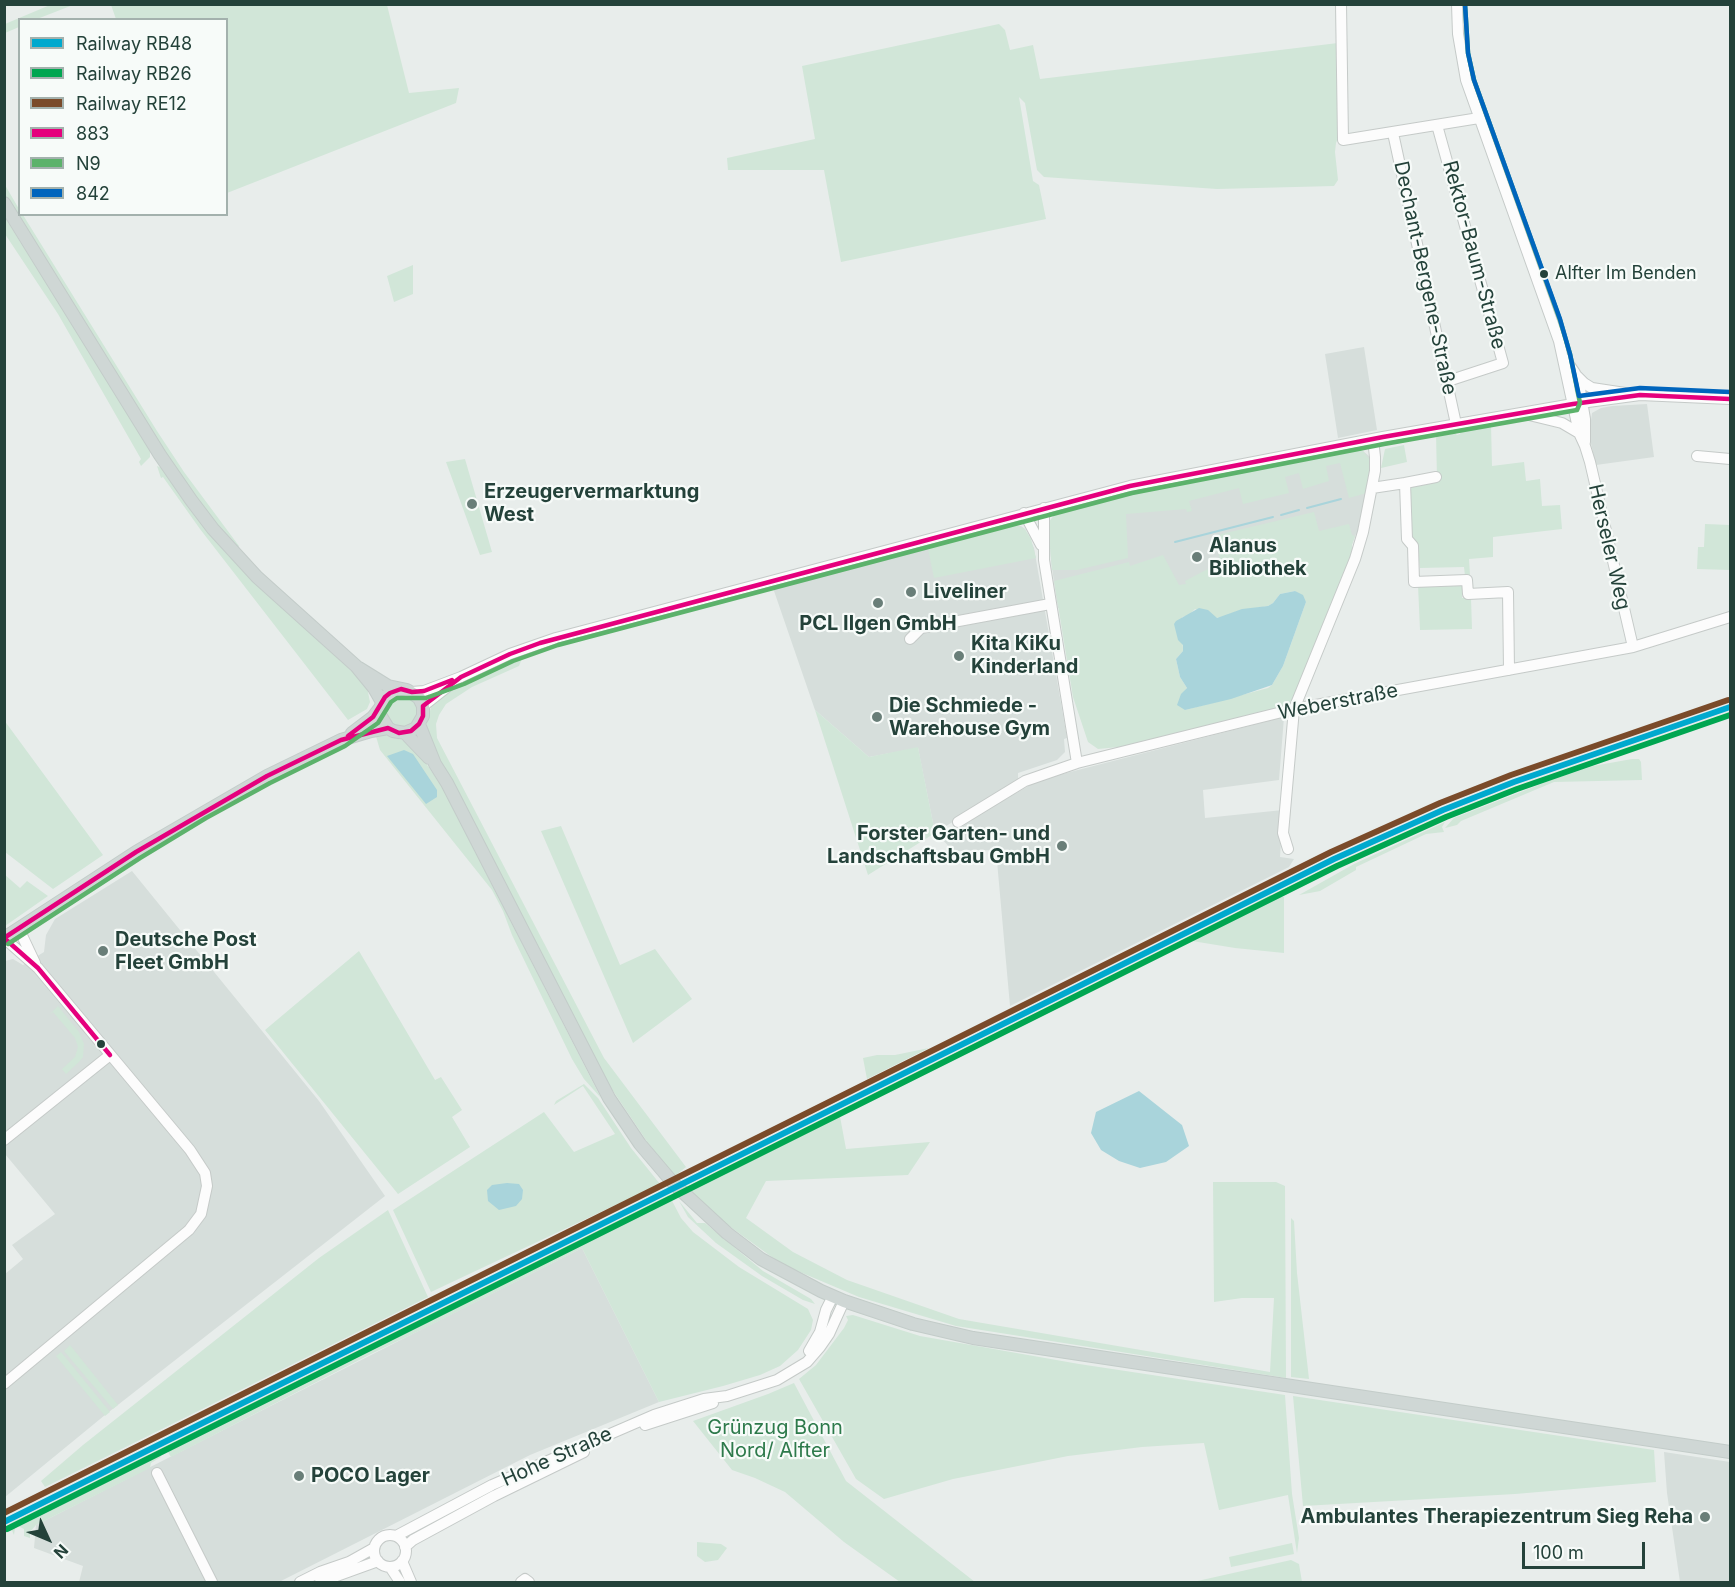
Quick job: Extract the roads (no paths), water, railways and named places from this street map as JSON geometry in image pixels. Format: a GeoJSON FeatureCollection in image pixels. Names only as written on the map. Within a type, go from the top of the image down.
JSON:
{"type":"FeatureCollection","features":[{"type":"Feature","properties":{"kind":"main road"},"geometry":{"type":"LineString","coordinates":[[4,203],[160,455],[191,501],[257,577],[356,666],[371,685],[381,705],[380,716],[388,728],[393,732],[405,733],[419,724],[423,716],[423,706],[419,698],[406,691],[388,686],[356,666]]}},
{"type":"Feature","properties":{"kind":"main road"},"geometry":{"type":"LineString","coordinates":[[341,740],[373,717],[390,693],[406,691]]}},
{"type":"Feature","properties":{"kind":"main road"},"geometry":{"type":"LineString","coordinates":[[419,724],[435,764],[483,852],[609,1098],[640,1144],[674,1184],[727,1233],[761,1259],[838,1299],[914,1324],[973,1338],[1731,1452]]}},
{"type":"Feature","properties":{"kind":"main road"},"geometry":{"type":"LineString","coordinates":[[4,938],[136,852],[267,776],[341,740],[388,728]]}},
{"type":"Feature","properties":{"kind":"main road"},"geometry":{"type":"LineString","coordinates":[[405,733],[435,764]]}},
{"type":"Feature","properties":{"kind":"street"},"geometry":{"type":"LineString","coordinates":[[1341,4],[1343,140],[1479,118]]}},
{"type":"Feature","properties":{"kind":"street"},"geometry":{"type":"LineString","coordinates":[[1457,4],[1462,64],[1479,118],[1533,264],[1578,403]]}},
{"type":"Feature","properties":{"kind":"street","name":"Rektor-Baum-Straße"},"geometry":{"type":"LineString","coordinates":[[1437,125],[1503,363],[1448,381]]}},
{"type":"Feature","properties":{"kind":"street","name":"Dechant-Bergene-Straße"},"geometry":{"type":"LineString","coordinates":[[1393,133],[1456,424]]}},
{"type":"Feature","properties":{"kind":"street"},"geometry":{"type":"LineString","coordinates":[[1563,355],[1575,373],[1592,388],[1640,395],[1731,399]]}},
{"type":"Feature","properties":{"kind":"street"},"geometry":{"type":"LineString","coordinates":[[1575,373],[1578,403]]}},
{"type":"Feature","properties":{"kind":"street"},"geometry":{"type":"LineString","coordinates":[[406,691],[424,691],[510,654],[556,638],[1130,486],[1456,424],[1640,395]]}},
{"type":"Feature","properties":{"kind":"street","name":"Herseler Weg"},"geometry":{"type":"LineString","coordinates":[[1578,403],[1579,433],[1585,446]]}},
{"type":"Feature","properties":{"kind":"street","name":"Herseler Weg"},"geometry":{"type":"LineString","coordinates":[[1578,403],[1585,446],[1633,647]]}},
{"type":"Feature","properties":{"kind":"street"},"geometry":{"type":"LineString","coordinates":[[1520,413],[1548,418],[1579,433]]}},
{"type":"Feature","properties":{"kind":"street"},"geometry":{"type":"LineString","coordinates":[[1288,849],[1283,833],[1294,709],[1355,559],[1372,488],[1376,457],[1373,439]]}},
{"type":"Feature","properties":{"kind":"street"},"geometry":{"type":"LineString","coordinates":[[1697,456],[1731,459]]}},
{"type":"Feature","properties":{"kind":"street"},"geometry":{"type":"LineString","coordinates":[[1372,488],[1436,477]]}},
{"type":"Feature","properties":{"kind":"street"},"geometry":{"type":"LineString","coordinates":[[1405,483],[1407,539],[1413,546],[1414,582],[1467,580],[1468,594],[1508,592],[1509,670]]}},
{"type":"Feature","properties":{"kind":"street"},"geometry":{"type":"LineString","coordinates":[[1044,508],[1043,548],[1050,604],[1077,763]]}},
{"type":"Feature","properties":{"kind":"street"},"geometry":{"type":"LineString","coordinates":[[1024,513],[1043,548]]}},
{"type":"Feature","properties":{"kind":"street"},"geometry":{"type":"LineString","coordinates":[[910,639],[921,628],[1050,604]]}},
{"type":"Feature","properties":{"kind":"street","name":"Weberstraße"},"geometry":{"type":"LineString","coordinates":[[958,822],[1025,781],[1077,763],[1294,709],[1633,647],[1731,617]]}},
{"type":"Feature","properties":{"kind":"street"},"geometry":{"type":"LineString","coordinates":[[423,706],[461,677]]}},
{"type":"Feature","properties":{"kind":"street"},"geometry":{"type":"LineString","coordinates":[[19,929],[38,968]]}},
{"type":"Feature","properties":{"kind":"street"},"geometry":{"type":"LineString","coordinates":[[4,938],[38,968],[198,1162],[205,1173],[207,1186],[201,1214],[189,1230],[4,1384]]}},
{"type":"Feature","properties":{"kind":"street"},"geometry":{"type":"LineString","coordinates":[[4,1140],[110,1055]]}},
{"type":"Feature","properties":{"kind":"street","name":"Hohe Straße"},"geometry":{"type":"LineString","coordinates":[[396,1536],[422,1525],[438,1512],[498,1482],[704,1400],[727,1396],[777,1380],[795,1369],[820,1332],[826,1310],[838,1299]]}},
{"type":"Feature","properties":{"kind":"street","name":"Hohe Straße"},"geometry":{"type":"LineString","coordinates":[[405,1547],[413,1540],[527,1479],[655,1418]]}},
{"type":"Feature","properties":{"kind":"street"},"geometry":{"type":"LineString","coordinates":[[157,1473],[212,1582]]}},
{"type":"Feature","properties":{"kind":"street"},"geometry":{"type":"LineString","coordinates":[[300,1582],[349,1562],[374,1548],[381,1538],[388,1535],[396,1536],[405,1547],[405,1557],[390,1567]]}},
{"type":"Feature","properties":{"kind":"street"},"geometry":{"type":"LineString","coordinates":[[374,1548],[378,1561],[390,1567],[400,1582]]}},
{"type":"Feature","properties":{"kind":"street"},"geometry":{"type":"LineString","coordinates":[[320,1582],[378,1561]]}},
{"type":"Feature","properties":{"kind":"street"},"geometry":{"type":"LineString","coordinates":[[402,1561],[411,1582]]}},
{"type":"Feature","properties":{"kind":"street"},"geometry":{"type":"LineString","coordinates":[[521,1582],[525,1579],[529,1582]]}},
{"type":"Feature","properties":{"kind":"water"},"geometry":{"type":"Polygon","coordinates":[[[1295,591],[1303,595],[1306,602],[1283,666],[1272,685],[1231,699],[1185,710],[1177,705],[1181,694],[1187,688],[1180,677],[1176,659],[1183,651],[1183,645],[1178,640],[1174,624],[1176,621],[1199,608],[1208,610],[1217,618],[1242,609],[1268,606],[1280,594],[1295,591]]]}},
{"type":"Feature","properties":{"kind":"water"},"geometry":{"type":"Polygon","coordinates":[[[404,750],[413,754],[437,790],[437,797],[426,804],[387,756],[404,750]]]}},
{"type":"Feature","properties":{"kind":"water"},"geometry":{"type":"Polygon","coordinates":[[[1139,1091],[1182,1125],[1189,1146],[1166,1162],[1140,1168],[1119,1161],[1101,1150],[1091,1133],[1096,1112],[1139,1091]]]}},
{"type":"Feature","properties":{"kind":"water"},"geometry":{"type":"Polygon","coordinates":[[[519,1184],[523,1190],[522,1199],[516,1206],[499,1210],[488,1201],[487,1190],[492,1185],[519,1184]]]}},
{"type":"Feature","properties":{"kind":"waterway"},"geometry":{"type":"LineString","coordinates":[[1307,508],[1341,499]]}},
{"type":"Feature","properties":{"kind":"waterway"},"geometry":{"type":"LineString","coordinates":[[1281,515],[1299,510]]}},
{"type":"Feature","properties":{"kind":"waterway"},"geometry":{"type":"LineString","coordinates":[[1175,542],[1273,517]]}},
{"type":"Feature","properties":{"kind":"rail line","name":"RE12"},"geometry":{"type":"LineString","coordinates":[[4,1513],[1331,852],[1440,803],[1511,775],[1728,700]]}},
{"type":"Feature","properties":{"kind":"rail line","name":"RB48"},"geometry":{"type":"LineString","coordinates":[[4,1522],[1334,859],[1443,810],[1514,782],[1730,707]]}},
{"type":"Feature","properties":{"kind":"rail line","name":"RB26"},"geometry":{"type":"LineString","coordinates":[[7,1529],[1337,866],[1446,817],[1517,789],[1730,715]]}},
{"type":"Feature","properties":{"kind":"place","name":"Alfter Im Benden"},"geometry":{"type":"Point","coordinates":[1544,274]}},
{"type":"Feature","properties":{"kind":"place","name":"Erzeugervermarktung West"},"geometry":{"type":"Point","coordinates":[472,504]}},
{"type":"Feature","properties":{"kind":"place","name":"Alanus Bibliothek"},"geometry":{"type":"Point","coordinates":[1197,557]}},
{"type":"Feature","properties":{"kind":"place","name":"Liveliner"},"geometry":{"type":"Point","coordinates":[911,592]}},
{"type":"Feature","properties":{"kind":"place","name":"PCL Ilgen GmbH"},"geometry":{"type":"Point","coordinates":[878,603]}},
{"type":"Feature","properties":{"kind":"place","name":"Kita KiKu Kinderland"},"geometry":{"type":"Point","coordinates":[959,656]}},
{"type":"Feature","properties":{"kind":"place","name":"Die Schmiede - Warehouse Gym"},"geometry":{"type":"Point","coordinates":[877,717]}},
{"type":"Feature","properties":{"kind":"place","name":"Forster Garten- und Landschaftsbau GmbH"},"geometry":{"type":"Point","coordinates":[1062,846]}},
{"type":"Feature","properties":{"kind":"place","name":"Deutsche Post Fleet GmbH"},"geometry":{"type":"Point","coordinates":[103,951]}},
{"type":"Feature","properties":{"kind":"place","name":"POCO Lager"},"geometry":{"type":"Point","coordinates":[299,1476]}},
{"type":"Feature","properties":{"kind":"place","name":"Ambulantes Therapiezentrum Sieg Reha"},"geometry":{"type":"Point","coordinates":[1705,1517]}},
{"type":"Feature","properties":{"kind":"park label","name":"Grünzug Bonn Nord/ Alfter"},"geometry":{"type":"Point","coordinates":[775,1440]}}]}
